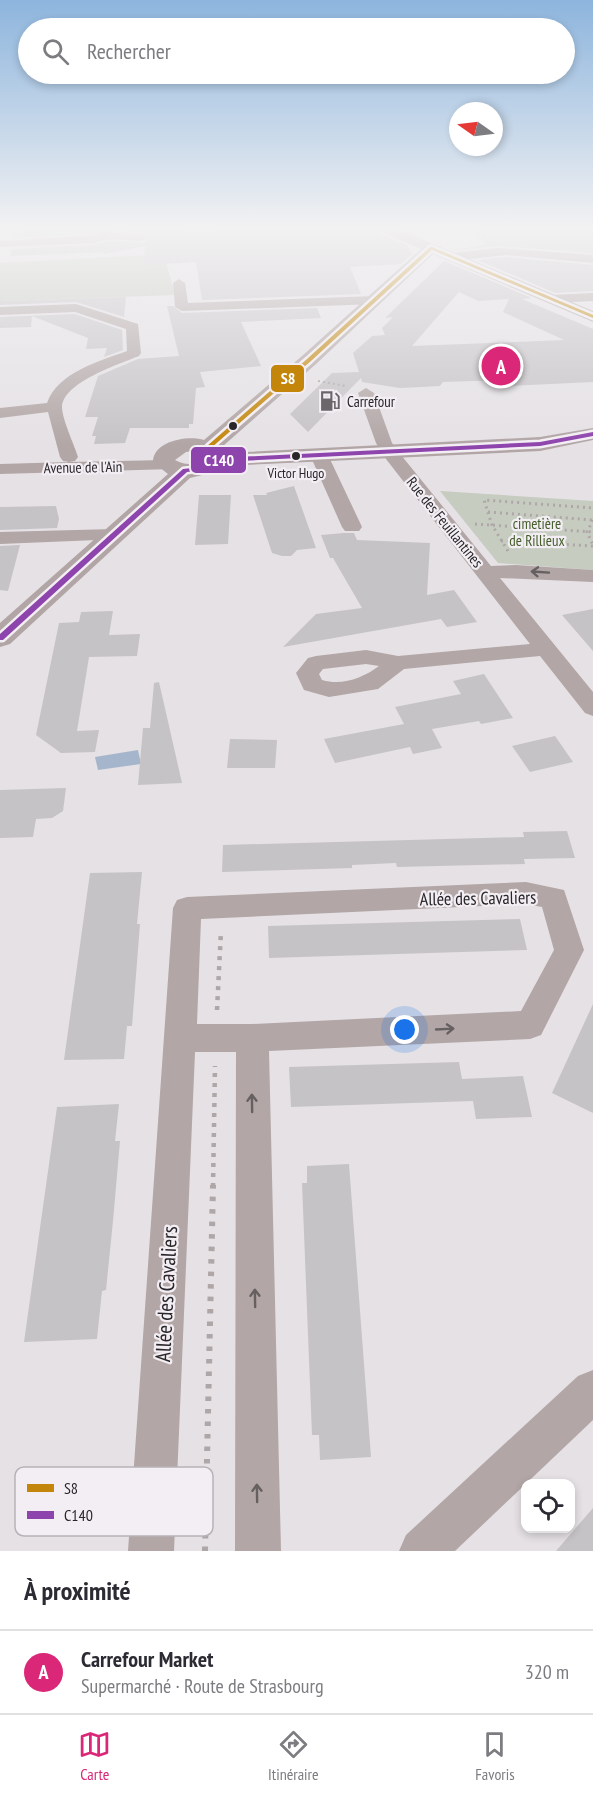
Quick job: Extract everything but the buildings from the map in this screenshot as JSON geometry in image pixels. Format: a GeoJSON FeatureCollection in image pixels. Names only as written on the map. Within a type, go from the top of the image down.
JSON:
{"type":"FeatureCollection","features":[{"type":"Feature","properties":{"kind":"street"},"geometry":{"type":"LineString","coordinates":[[181,302],[182,307],[309,302]]}},
{"type":"Feature","properties":{"kind":"street"},"geometry":{"type":"LineString","coordinates":[[0,638],[114,535],[172,463],[202,469],[213,453],[372,302]]}},
{"type":"Feature","properties":{"kind":"street"},"geometry":{"type":"LineString","coordinates":[[559,302],[593,317]]}},
{"type":"Feature","properties":{"kind":"street"},"geometry":{"type":"LineString","coordinates":[[0,311],[76,308],[134,327],[134,352],[71,382],[55,399],[54,407],[69,456]]}},
{"type":"Feature","properties":{"kind":"street","name":"Rue des Feuillantines"},"geometry":{"type":"LineString","coordinates":[[366,393],[384,443],[390,452],[593,708]]}},
{"type":"Feature","properties":{"kind":"street"},"geometry":{"type":"LineString","coordinates":[[0,413],[54,407]]}},
{"type":"Feature","properties":{"kind":"street"},"geometry":{"type":"LineString","coordinates":[[213,453],[319,455],[390,452],[540,444],[593,434]]}},
{"type":"Feature","properties":{"kind":"street"},"geometry":{"type":"LineString","coordinates":[[319,455],[352,527]]}},
{"type":"Feature","properties":{"kind":"street","name":"Avenue de l'Ain"},"geometry":{"type":"LineString","coordinates":[[0,458],[69,456],[172,463]]}},
{"type":"Feature","properties":{"kind":"street","name":"Avenue de l'Ain"},"geometry":{"type":"LineString","coordinates":[[0,469],[172,463]]}},
{"type":"Feature","properties":{"kind":"street"},"geometry":{"type":"LineString","coordinates":[[0,538],[114,535]]}},
{"type":"Feature","properties":{"kind":"street"},"geometry":{"type":"LineString","coordinates":[[487,573],[516,571],[593,576]]}},
{"type":"Feature","properties":{"kind":"street"},"geometry":{"type":"LineString","coordinates":[[398,663],[546,649]]}},
{"type":"Feature","properties":{"kind":"street","name":"Allée des Cavaliers"},"geometry":{"type":"LineString","coordinates":[[156,1467],[187,908],[526,893],[554,898],[569,950],[530,1025],[252,1038],[180,1038]]}},
{"type":"Feature","properties":{"kind":"street"},"geometry":{"type":"LineString","coordinates":[[252,1038],[258,1551]]}},
{"type":"Feature","properties":{"kind":"street"},"geometry":{"type":"LineString","coordinates":[[422,1551],[593,1391]]}},
{"type":"Feature","properties":{"kind":"street","name":"Allée des Cavaliers"},"geometry":{"type":"LineString","coordinates":[[151,1551],[152,1536]]}},
{"type":"Feature","properties":{"kind":"path"},"geometry":{"type":"LineString","coordinates":[[309,360],[313,372],[317,373],[311,380],[366,390],[366,393]]}},
{"type":"Feature","properties":{"kind":"path"},"geometry":{"type":"LineString","coordinates":[[593,508],[484,500],[492,525],[593,532]]}},
{"type":"Feature","properties":{"kind":"path"},"geometry":{"type":"LineString","coordinates":[[488,512],[593,520],[587,532],[588,539],[593,546]]}},
{"type":"Feature","properties":{"kind":"path"},"geometry":{"type":"LineString","coordinates":[[501,541],[593,546]]}},
{"type":"Feature","properties":{"kind":"path"},"geometry":{"type":"LineString","coordinates":[[207,1467],[216,1038],[222,906]]}},
{"type":"Feature","properties":{"kind":"path"},"geometry":{"type":"LineString","coordinates":[[205,1536],[205,1551]]}},
{"type":"Feature","properties":{"kind":"green space","name":"cimetière de Rillieux"},"geometry":{"type":"Polygon","coordinates":[[[440,491],[593,501],[593,570],[498,563],[440,491]]]}},
{"type":"Feature","properties":{"kind":"water"},"geometry":{"type":"Polygon","coordinates":[[[138,750],[141,764],[98,770],[95,757],[138,750]]]}},
{"type":"Feature","properties":{"kind":"transit line","name":"S8"},"geometry":{"type":"LineString","coordinates":[[209,447],[372,302]]}},
{"type":"Feature","properties":{"kind":"transit line","name":"S8"},"geometry":{"type":"LineString","coordinates":[[559,302],[593,317]]}},
{"type":"Feature","properties":{"kind":"transit line","name":"C140"},"geometry":{"type":"LineString","coordinates":[[0,638],[185,470],[202,469],[218,460],[540,444],[593,434]]}},
{"type":"Feature","properties":{"kind":"place","name":"Carrefour Market"},"geometry":{"type":"Point","coordinates":[501,366]}},
{"type":"Feature","properties":{"kind":"place","name":"Carrefour"},"geometry":{"type":"Point","coordinates":[330,401]}},
{"type":"Feature","properties":{"kind":"place","name":"Victor Hugo"},"geometry":{"type":"Point","coordinates":[296,456]}}]}
